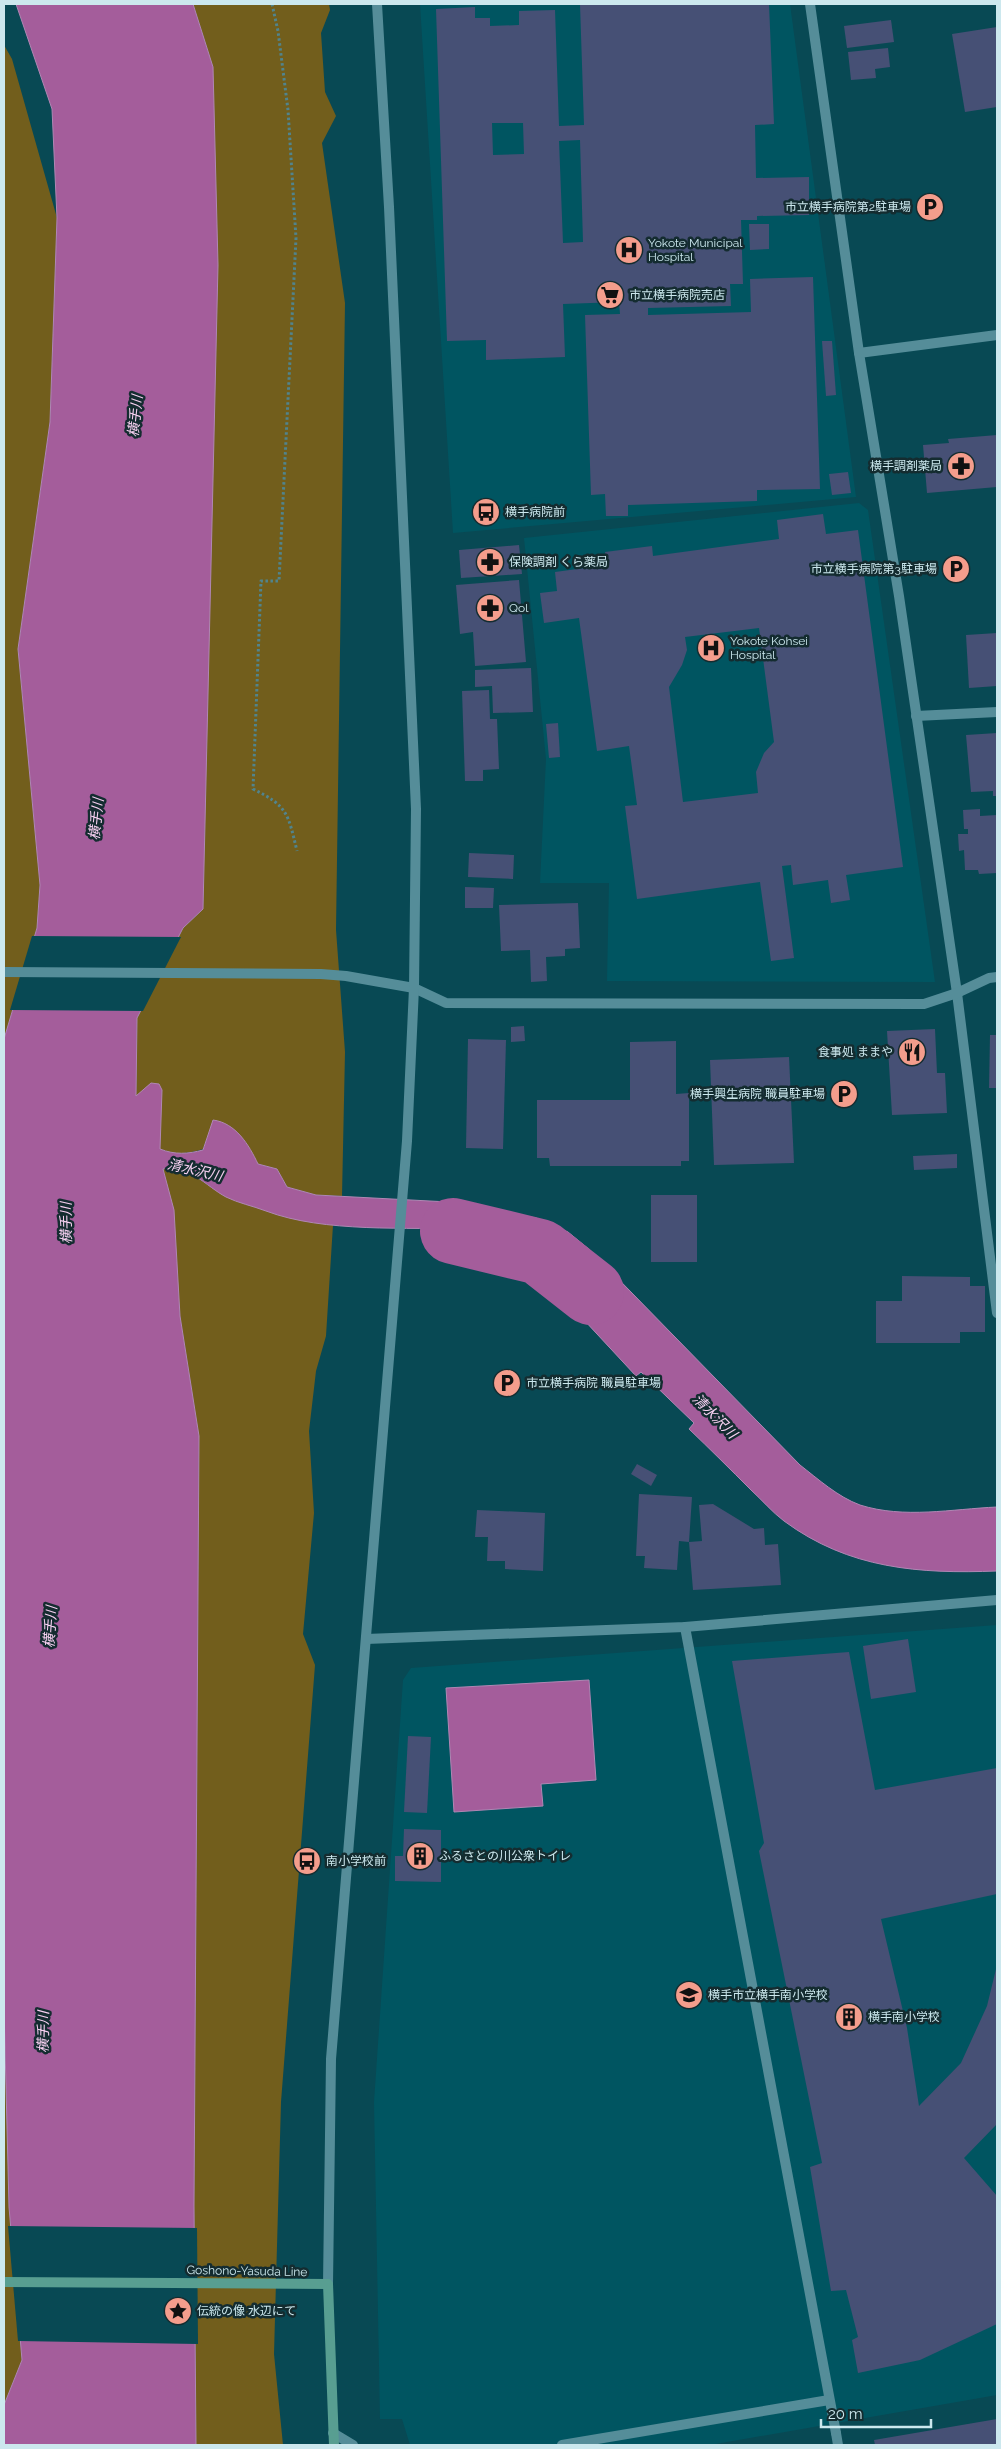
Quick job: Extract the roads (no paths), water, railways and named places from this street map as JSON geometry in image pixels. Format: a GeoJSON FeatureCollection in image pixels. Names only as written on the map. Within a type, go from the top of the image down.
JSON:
{"type":"FeatureCollection","features":[{"type":"Feature","properties":{"kind":"main road","name":"Goshono-Yasuda Line"},"geometry":{"type":"LineString","coordinates":[[4,2282],[328,2284]]}},
{"type":"Feature","properties":{"kind":"main road"},"geometry":{"type":"LineString","coordinates":[[328,2284],[334,2445]]}},
{"type":"Feature","properties":{"kind":"street"},"geometry":{"type":"LineString","coordinates":[[328,2284],[331,2059],[342,1898],[366,1639],[407,1141],[414,988],[416,809],[389,207],[377,4]]}},
{"type":"Feature","properties":{"kind":"street"},"geometry":{"type":"LineString","coordinates":[[810,4],[859,353],[899,596],[957,993],[997,1313]]}},
{"type":"Feature","properties":{"kind":"street"},"geometry":{"type":"LineString","coordinates":[[859,353],[997,335]]}},
{"type":"Feature","properties":{"kind":"street"},"geometry":{"type":"LineString","coordinates":[[916,716],[997,712]]}},
{"type":"Feature","properties":{"kind":"street"},"geometry":{"type":"LineString","coordinates":[[4,972],[321,974],[346,976],[414,988],[446,1002],[924,1004],[957,993],[989,978],[997,977]]}},
{"type":"Feature","properties":{"kind":"street"},"geometry":{"type":"LineString","coordinates":[[366,1639],[685,1628],[997,1600]]}},
{"type":"Feature","properties":{"kind":"street"},"geometry":{"type":"LineString","coordinates":[[685,1628],[838,2445]]}},
{"type":"Feature","properties":{"kind":"street"},"geometry":{"type":"LineString","coordinates":[[562,2445],[829,2400]]}},
{"type":"Feature","properties":{"kind":"street"},"geometry":{"type":"LineString","coordinates":[[333,2433],[353,2445]]}},
{"type":"Feature","properties":{"kind":"water","name":"横手川"},"geometry":{"type":"Polygon","coordinates":[[[16,4],[193,4],[213,67],[218,265],[203,909],[183,928],[137,1018],[136,1096],[151,1083],[159,1084],[162,1090],[160,1149],[182,1153],[203,1150],[213,1120],[228,1125],[235,1130],[246,1143],[258,1164],[277,1169],[287,1187],[316,1195],[449,1202],[536,1218],[568,1232],[590,1250],[800,1465],[836,1493],[860,1505],[894,1512],[928,1512],[997,1507],[997,1571],[968,1572],[912,1569],[859,1559],[834,1549],[809,1537],[784,1521],[689,1429],[694,1423],[641,1372],[636,1376],[532,1264],[514,1252],[518,1234],[489,1224],[470,1229],[366,1228],[313,1223],[289,1218],[235,1201],[180,1169],[163,1169],[174,1210],[180,1316],[199,1436],[194,2205],[196,2445],[4,2445],[4,2405],[22,2360],[9,2207],[4,2007],[4,1039],[37,928],[40,885],[18,649],[50,422],[57,218],[52,109],[16,4]]]}},
{"type":"Feature","properties":{"kind":"water"},"geometry":{"type":"Polygon","coordinates":[[[589,1680],[596,1780],[541,1784],[543,1806],[454,1812],[446,1688],[589,1680]]]}},
{"type":"Feature","properties":{"kind":"waterway","name":"清水沢川"},"geometry":{"type":"LineString","coordinates":[[453,1231],[540,1252],[591,1292]]}},
{"type":"Feature","properties":{"kind":"place","name":"市立横手病院第2駐車場"},"geometry":{"type":"Point","coordinates":[930,207]}},
{"type":"Feature","properties":{"kind":"place","name":"Yokote Municipal Hospital"},"geometry":{"type":"Point","coordinates":[629,250]}},
{"type":"Feature","properties":{"kind":"place","name":"市立横手病院売店"},"geometry":{"type":"Point","coordinates":[610,295]}},
{"type":"Feature","properties":{"kind":"place","name":"横手調剤薬局"},"geometry":{"type":"Point","coordinates":[961,466]}},
{"type":"Feature","properties":{"kind":"place","name":"横手病院前"},"geometry":{"type":"Point","coordinates":[486,512]}},
{"type":"Feature","properties":{"kind":"place","name":"保険調剤 くら薬局"},"geometry":{"type":"Point","coordinates":[490,562]}},
{"type":"Feature","properties":{"kind":"place","name":"市立横手病院第3駐車場"},"geometry":{"type":"Point","coordinates":[956,569]}},
{"type":"Feature","properties":{"kind":"place","name":"Qol"},"geometry":{"type":"Point","coordinates":[490,608]}},
{"type":"Feature","properties":{"kind":"place","name":"Yokote Kohsei Hospital"},"geometry":{"type":"Point","coordinates":[711,648]}},
{"type":"Feature","properties":{"kind":"place","name":"食事処 ままや"},"geometry":{"type":"Point","coordinates":[912,1052]}},
{"type":"Feature","properties":{"kind":"place","name":"横手興生病院 職員駐車場"},"geometry":{"type":"Point","coordinates":[844,1094]}},
{"type":"Feature","properties":{"kind":"place","name":"市立横手病院 職員駐車場"},"geometry":{"type":"Point","coordinates":[507,1383]}},
{"type":"Feature","properties":{"kind":"place","name":"ふるさとの川公衆トイレ"},"geometry":{"type":"Point","coordinates":[420,1856]}},
{"type":"Feature","properties":{"kind":"place","name":"南小学校前"},"geometry":{"type":"Point","coordinates":[307,1861]}},
{"type":"Feature","properties":{"kind":"place","name":"横手市立横手南小学校"},"geometry":{"type":"Point","coordinates":[689,1995]}},
{"type":"Feature","properties":{"kind":"place","name":"横手南小学校"},"geometry":{"type":"Point","coordinates":[849,2017]}},
{"type":"Feature","properties":{"kind":"place","name":"伝統の像 水辺にて"},"geometry":{"type":"Point","coordinates":[178,2311]}}]}
